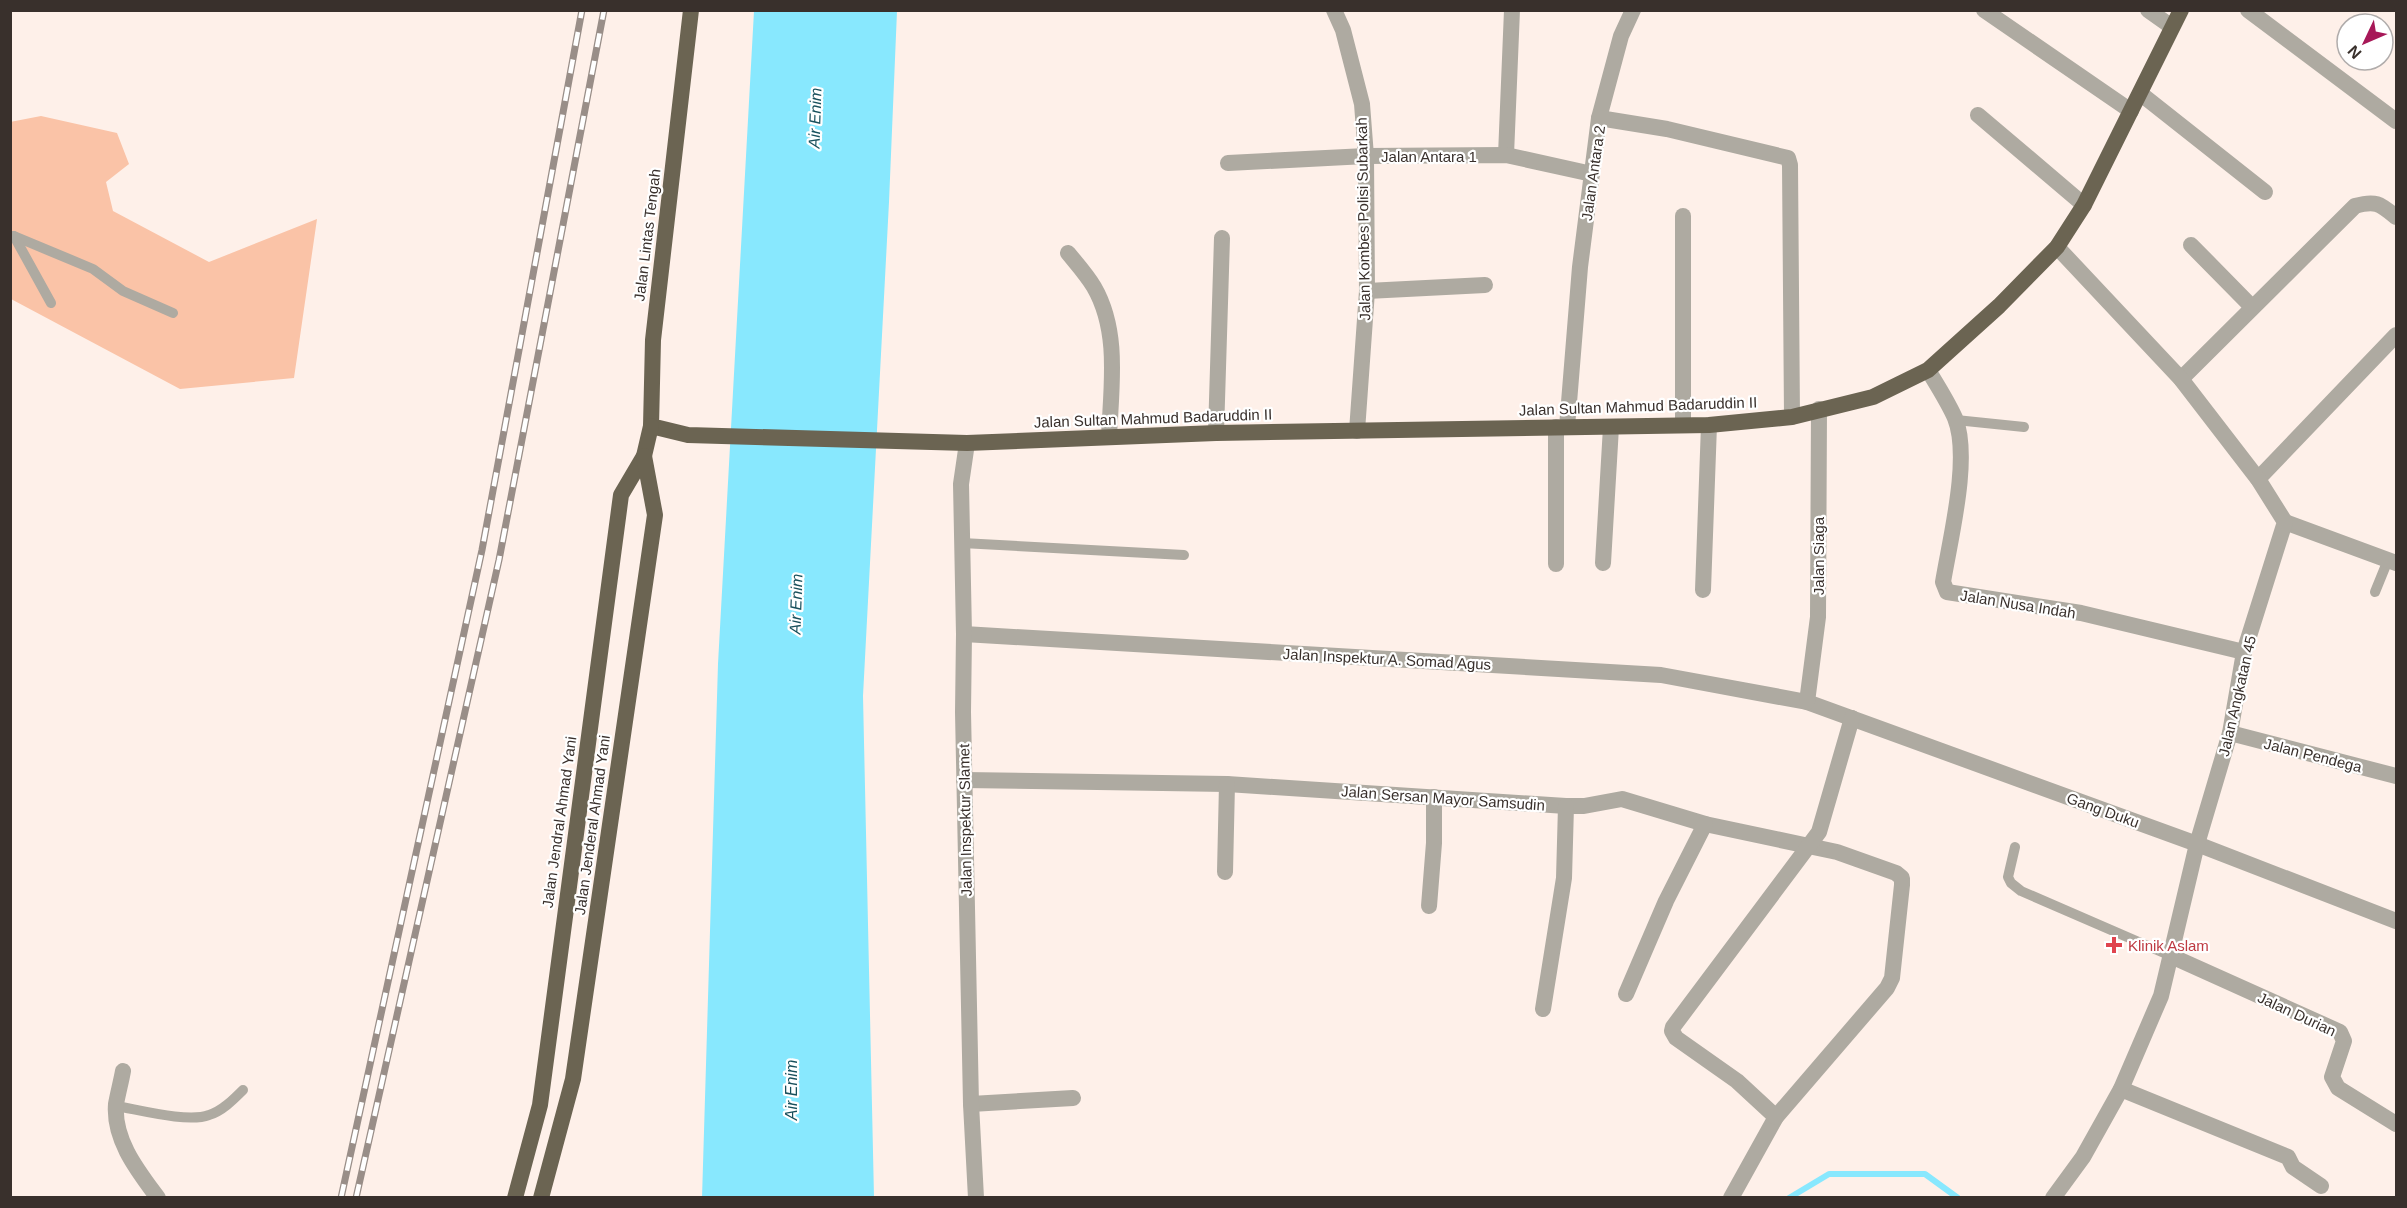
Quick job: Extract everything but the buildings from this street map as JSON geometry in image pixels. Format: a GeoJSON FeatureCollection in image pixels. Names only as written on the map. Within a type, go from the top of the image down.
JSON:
{"type":"FeatureCollection","features":[{"type":"Feature","properties":{"kind":"highway","name":"Jalan Lintas Tengah"},"geometry":{"type":"LineString","coordinates":[[644,456],[651,426],[653,340],[691,10]]}},
{"type":"Feature","properties":{"kind":"highway","name":"Jalan Sultan Mahmud Badaruddin II"},"geometry":{"type":"LineString","coordinates":[[651,426],[688,435],[968,442],[1216,433],[1709,425],[1792,417],[1873,397],[1928,370],[1999,306],[2057,247],[2084,205],[2181,10]]}},
{"type":"Feature","properties":{"kind":"highway","name":"Jalan Jendral Ahmad Yani"},"geometry":{"type":"LineString","coordinates":[[515,1197],[540,1105],[621,495],[644,456]]}},
{"type":"Feature","properties":{"kind":"highway","name":"Jalan Jenderal Ahmad Yani"},"geometry":{"type":"LineString","coordinates":[[541,1197],[573,1079],[655,515],[644,456]]}},
{"type":"Feature","properties":{"kind":"street","name":"Jalan Kombes Polisi Subarkah"},"geometry":{"type":"LineString","coordinates":[[1334,10],[1343,30],[1362,104],[1366,156],[1367,291],[1357,431]]}},
{"type":"Feature","properties":{"kind":"street"},"geometry":{"type":"LineString","coordinates":[[1506,155],[1512,10]]}},
{"type":"Feature","properties":{"kind":"street"},"geometry":{"type":"LineString","coordinates":[[1599,118],[1621,36],[1633,10]]}},
{"type":"Feature","properties":{"kind":"street"},"geometry":{"type":"LineString","coordinates":[[1984,10],[2131,111]]}},
{"type":"Feature","properties":{"kind":"street"},"geometry":{"type":"LineString","coordinates":[[2148,10],[2172,27]]}},
{"type":"Feature","properties":{"kind":"street"},"geometry":{"type":"LineString","coordinates":[[2248,10],[2397,121]]}},
{"type":"Feature","properties":{"kind":"street"},"geometry":{"type":"LineString","coordinates":[[2141,94],[2265,192]]}},
{"type":"Feature","properties":{"kind":"street"},"geometry":{"type":"LineString","coordinates":[[1978,115],[2084,205]]}},
{"type":"Feature","properties":{"kind":"street","name":"Jalan Antara 2"},"geometry":{"type":"LineString","coordinates":[[1556,564],[1562,427],[1599,118],[1667,129],[1784,155],[1788,158],[1790,165],[1792,417]]}},
{"type":"Feature","properties":{"kind":"street","name":"Jalan Antara 1"},"geometry":{"type":"LineString","coordinates":[[1228,163],[1366,156],[1506,155],[1592,174]]}},
{"type":"Feature","properties":{"kind":"street"},"geometry":{"type":"LineString","coordinates":[[2181,380],[2355,206],[2368,202],[2380,205],[2397,217]]}},
{"type":"Feature","properties":{"kind":"street"},"geometry":{"type":"LineString","coordinates":[[1683,216],[1683,424]]}},
{"type":"Feature","properties":{"kind":"street"},"geometry":{"type":"LineString","coordinates":[[1216,433],[1222,238]]}},
{"type":"Feature","properties":{"kind":"street"},"geometry":{"type":"LineString","coordinates":[[2191,245],[2252,307]]}},
{"type":"Feature","properties":{"kind":"street"},"geometry":{"type":"LineString","coordinates":[[2057,247],[2181,380],[2258,479],[2285,522],[2392,562]]}},
{"type":"Feature","properties":{"kind":"street"},"geometry":{"type":"LineString","coordinates":[[1068,253],[1094,286],[1112,340],[1109,437]]}},
{"type":"Feature","properties":{"kind":"street"},"geometry":{"type":"LineString","coordinates":[[1367,291],[1485,285]]}},
{"type":"Feature","properties":{"kind":"street"},"geometry":{"type":"LineString","coordinates":[[2258,479],[2397,335]]}},
{"type":"Feature","properties":{"kind":"street","name":"Jalan Nusa Indah"},"geometry":{"type":"LineString","coordinates":[[1928,370],[1956,420],[1960,449],[1960,474],[1943,582],[1947,592],[2081,613],[2244,652]]}},
{"type":"Feature","properties":{"kind":"street","name":"Jalan Siaga"},"geometry":{"type":"LineString","coordinates":[[1808,702],[1818,616],[1819,409]]}},
{"type":"Feature","properties":{"kind":"street"},"geometry":{"type":"LineString","coordinates":[[1703,590],[1709,425]]}},
{"type":"Feature","properties":{"kind":"street"},"geometry":{"type":"LineString","coordinates":[[1603,563],[1611,427]]}},
{"type":"Feature","properties":{"kind":"street","name":"Jalan Inspektur Slamet"},"geometry":{"type":"LineString","coordinates":[[968,442],[961,484],[964,780],[971,1104],[976,1197]]}},
{"type":"Feature","properties":{"kind":"street","name":"Jalan Angkatan 45"},"geometry":{"type":"LineString","coordinates":[[2053,1197],[2083,1157],[2121,1089],[2161,996],[2197,844],[2230,734],[2244,652],[2285,522]]}},
{"type":"Feature","properties":{"kind":"street","name":"Jalan Inspektur A. Somad Agus"},"geometry":{"type":"LineString","coordinates":[[964,634],[1660,675],[1808,702]]}},
{"type":"Feature","properties":{"kind":"street","name":"Gang Duku"},"geometry":{"type":"LineString","coordinates":[[1808,702],[2197,844],[2397,921]]}},
{"type":"Feature","properties":{"kind":"street"},"geometry":{"type":"LineString","coordinates":[[1731,1197],[1776,1117],[1737,1081],[1676,1038],[1672,1027],[1818,832],[1852,718]]}},
{"type":"Feature","properties":{"kind":"street","name":"Jalan Pendega"},"geometry":{"type":"LineString","coordinates":[[2230,734],[2397,776]]}},
{"type":"Feature","properties":{"kind":"street","name":"Jalan Sersan Mayor Samsudin"},"geometry":{"type":"LineString","coordinates":[[964,780],[1227,784],[1566,806],[1584,806],[1622,799],[1705,824],[1837,852],[1896,873],[1902,878],[1902,885],[1892,978],[1887,988],[1776,1117]]}},
{"type":"Feature","properties":{"kind":"street"},"geometry":{"type":"LineString","coordinates":[[1225,872],[1227,784]]}},
{"type":"Feature","properties":{"kind":"street"},"geometry":{"type":"LineString","coordinates":[[1429,906],[1434,843],[1434,797]]}},
{"type":"Feature","properties":{"kind":"street"},"geometry":{"type":"LineString","coordinates":[[1543,1009],[1564,878],[1566,806]]}},
{"type":"Feature","properties":{"kind":"street"},"geometry":{"type":"LineString","coordinates":[[1626,994],[1666,901],[1705,824]]}},
{"type":"Feature","properties":{"kind":"street","name":"Jalan Durian"},"geometry":{"type":"LineString","coordinates":[[2171,956],[2340,1032],[2344,1041],[2332,1077],[2338,1088],[2397,1124]]}},
{"type":"Feature","properties":{"kind":"street"},"geometry":{"type":"LineString","coordinates":[[123,1071],[116,1106],[126,1151],[159,1197]]}},
{"type":"Feature","properties":{"kind":"street"},"geometry":{"type":"LineString","coordinates":[[2121,1089],[2288,1157],[2293,1167],[2321,1186]]}},
{"type":"Feature","properties":{"kind":"street"},"geometry":{"type":"LineString","coordinates":[[971,1104],[1073,1098]]}},
{"type":"Feature","properties":{"kind":"lane"},"geometry":{"type":"LineString","coordinates":[[12,235],[51,303]]}},
{"type":"Feature","properties":{"kind":"lane"},"geometry":{"type":"LineString","coordinates":[[12,235],[93,269],[123,291],[174,313]]}},
{"type":"Feature","properties":{"kind":"lane"},"geometry":{"type":"LineString","coordinates":[[1956,420],[2024,427]]}},
{"type":"Feature","properties":{"kind":"lane"},"geometry":{"type":"LineString","coordinates":[[962,543],[1184,555]]}},
{"type":"Feature","properties":{"kind":"lane"},"geometry":{"type":"LineString","coordinates":[[2375,592],[2392,562]]}},
{"type":"Feature","properties":{"kind":"lane"},"geometry":{"type":"LineString","coordinates":[[2015,847],[2009,863],[2008,877],[2021,891],[2171,956]]}},
{"type":"Feature","properties":{"kind":"lane"},"geometry":{"type":"LineString","coordinates":[[116,1106],[196,1119],[211,1115],[227,1105],[243,1090]]}},
{"type":"Feature","properties":{"kind":"shaded area"},"geometry":{"type":"Polygon","coordinates":[[[41,116],[117,133],[129,164],[106,182],[113,211],[209,262],[317,219],[294,378],[180,389],[11,299],[10,122],[41,116]]]}},
{"type":"Feature","properties":{"kind":"water","name":"Air Enim"},"geometry":{"type":"Polygon","coordinates":[[[754,11],[897,11],[863,696],[874,1197],[702,1198],[718,664],[754,11]]]}},
{"type":"Feature","properties":{"kind":"waterway"},"geometry":{"type":"LineString","coordinates":[[1789,1198],[1829,1174],[1925,1174],[1958,1198]]}},
{"type":"Feature","properties":{"kind":"railway"},"geometry":{"type":"LineString","coordinates":[[341,1198],[482,550],[582,10]]}},
{"type":"Feature","properties":{"kind":"railway"},"geometry":{"type":"LineString","coordinates":[[356,1198],[499,560],[604,10]]}},
{"type":"Feature","properties":{"kind":"place","name":"Klinik Aslam"},"geometry":{"type":"Point","coordinates":[2114,945]}}]}
